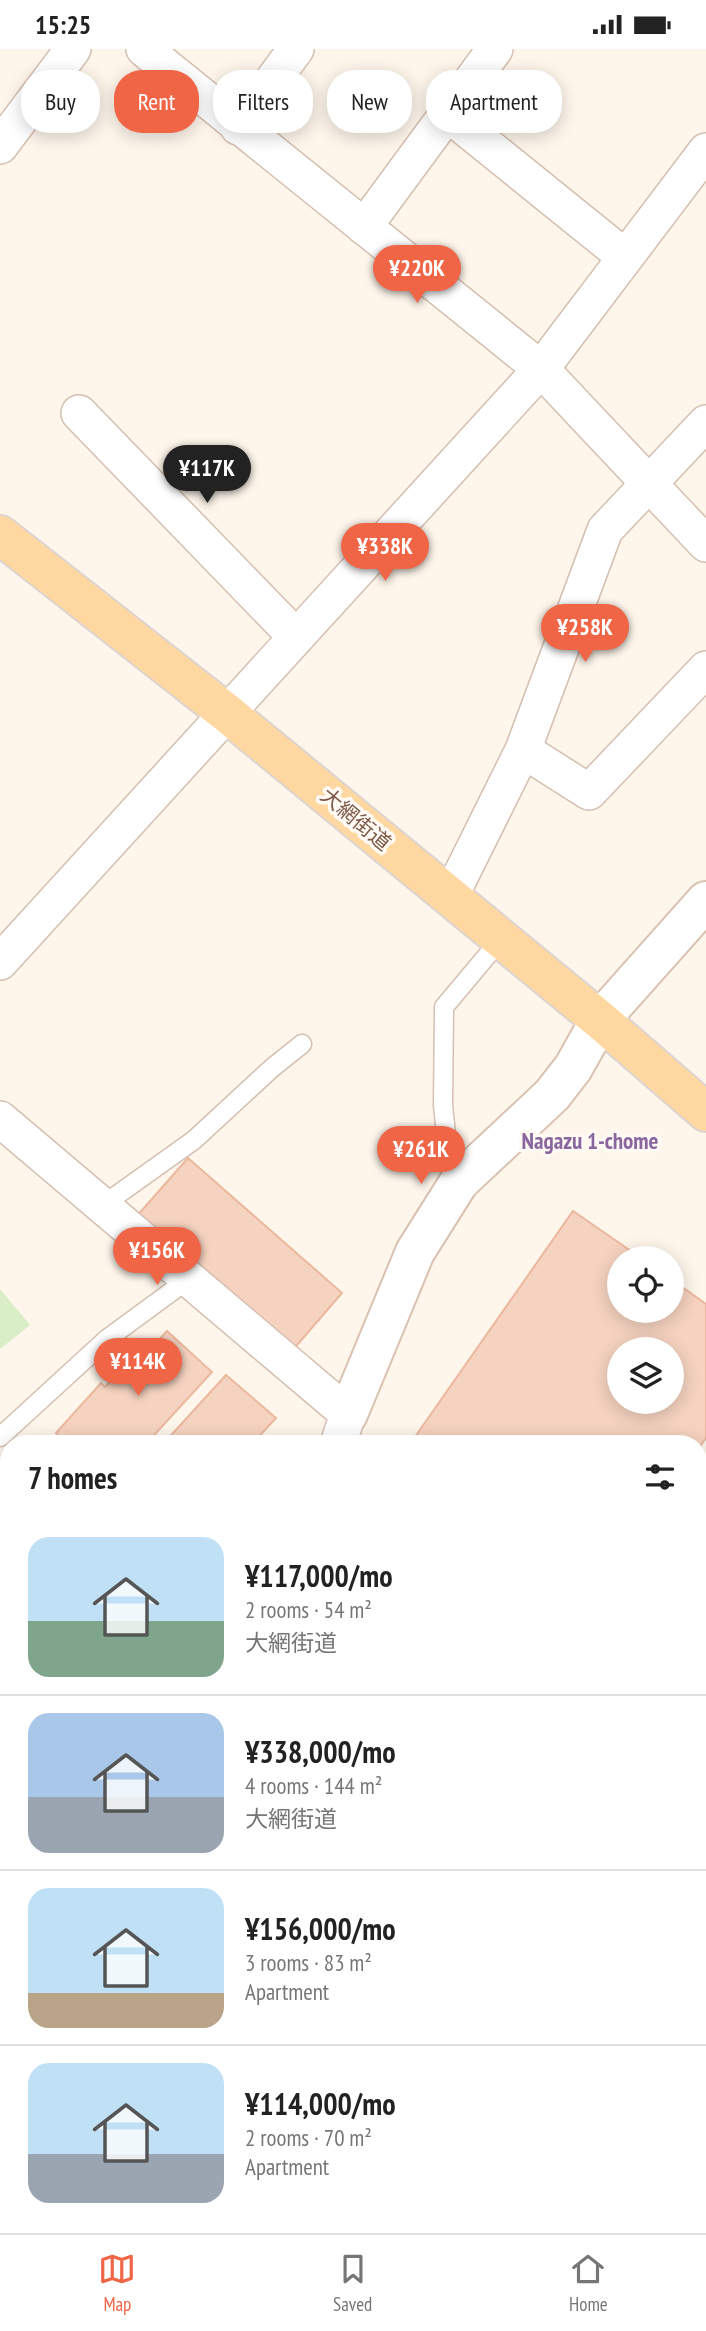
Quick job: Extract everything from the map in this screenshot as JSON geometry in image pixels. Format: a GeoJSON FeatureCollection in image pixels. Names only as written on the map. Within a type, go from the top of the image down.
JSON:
{"type":"FeatureCollection","features":[{"type":"Feature","properties":{"kind":"main road","name":"大網街道"},"geometry":{"type":"LineString","coordinates":[[2,541],[228,714],[600,1020],[706,1112]]}},
{"type":"Feature","properties":{"kind":"street"},"geometry":{"type":"LineString","coordinates":[[0,146],[73,49]]}},
{"type":"Feature","properties":{"kind":"street"},"geometry":{"type":"LineString","coordinates":[[144,49],[213,106]]}},
{"type":"Feature","properties":{"kind":"street"},"geometry":{"type":"LineString","coordinates":[[280,70],[296,49]]}},
{"type":"Feature","properties":{"kind":"street"},"geometry":{"type":"LineString","coordinates":[[480,70],[495,49]]}},
{"type":"Feature","properties":{"kind":"street"},"geometry":{"type":"LineString","coordinates":[[246,133],[541,369],[706,544]]}},
{"type":"Feature","properties":{"kind":"street"},"geometry":{"type":"LineString","coordinates":[[364,226],[434,133]]}},
{"type":"Feature","properties":{"kind":"street"},"geometry":{"type":"LineString","coordinates":[[472,133],[625,257]]}},
{"type":"Feature","properties":{"kind":"street"},"geometry":{"type":"LineString","coordinates":[[0,962],[541,369],[625,257],[704,159]]}},
{"type":"Feature","properties":{"kind":"street"},"geometry":{"type":"LineString","coordinates":[[79,413],[295,636]]}},
{"type":"Feature","properties":{"kind":"street"},"geometry":{"type":"LineString","coordinates":[[450,897],[523,750],[605,530],[706,423]]}},
{"type":"Feature","properties":{"kind":"street"},"geometry":{"type":"LineString","coordinates":[[523,750],[589,792],[706,669]]}},
{"type":"Feature","properties":{"kind":"street"},"geometry":{"type":"LineString","coordinates":[[0,1119],[190,1278],[343,1429],[415,1252],[459,1182],[552,1095],[573,1068],[600,1020],[706,901]]}},
{"type":"Feature","properties":{"kind":"lane"},"geometry":{"type":"LineString","coordinates":[[459,1182],[449,1163],[443,1105],[444,1007],[501,939]]}},
{"type":"Feature","properties":{"kind":"lane"},"geometry":{"type":"LineString","coordinates":[[103,1205],[194,1140],[302,1044]]}},
{"type":"Feature","properties":{"kind":"lane"},"geometry":{"type":"LineString","coordinates":[[2,1435],[107,1339],[190,1278]]}},
{"type":"Feature","properties":{"kind":"green space"},"geometry":{"type":"Polygon","coordinates":[[[0,1289],[30,1325],[0,1349],[0,1289]]]}},
{"type":"Feature","properties":{"kind":"building"},"geometry":{"type":"Polygon","coordinates":[[[188,1158],[342,1293],[291,1352],[136,1217],[188,1158]]]}},
{"type":"Feature","properties":{"kind":"building"},"geometry":{"type":"Polygon","coordinates":[[[573,1211],[624,1246],[607,1246],[607,1323],[684,1323],[684,1288],[706,1304],[706,1435],[416,1435],[573,1211]]]}},
{"type":"Feature","properties":{"kind":"building"},"geometry":{"type":"Polygon","coordinates":[[[167,1331],[212,1372],[154,1435],[56,1433],[101,1383],[105,1387],[122,1369],[128,1374],[167,1331]]]}},
{"type":"Feature","properties":{"kind":"building"},"geometry":{"type":"Polygon","coordinates":[[[226,1375],[276,1418],[260,1435],[171,1435],[226,1375]]]}},
{"type":"Feature","properties":{"kind":"district","name":"Nagazu 1-chome"},"geometry":{"type":"Point","coordinates":[590,1140]}}]}
